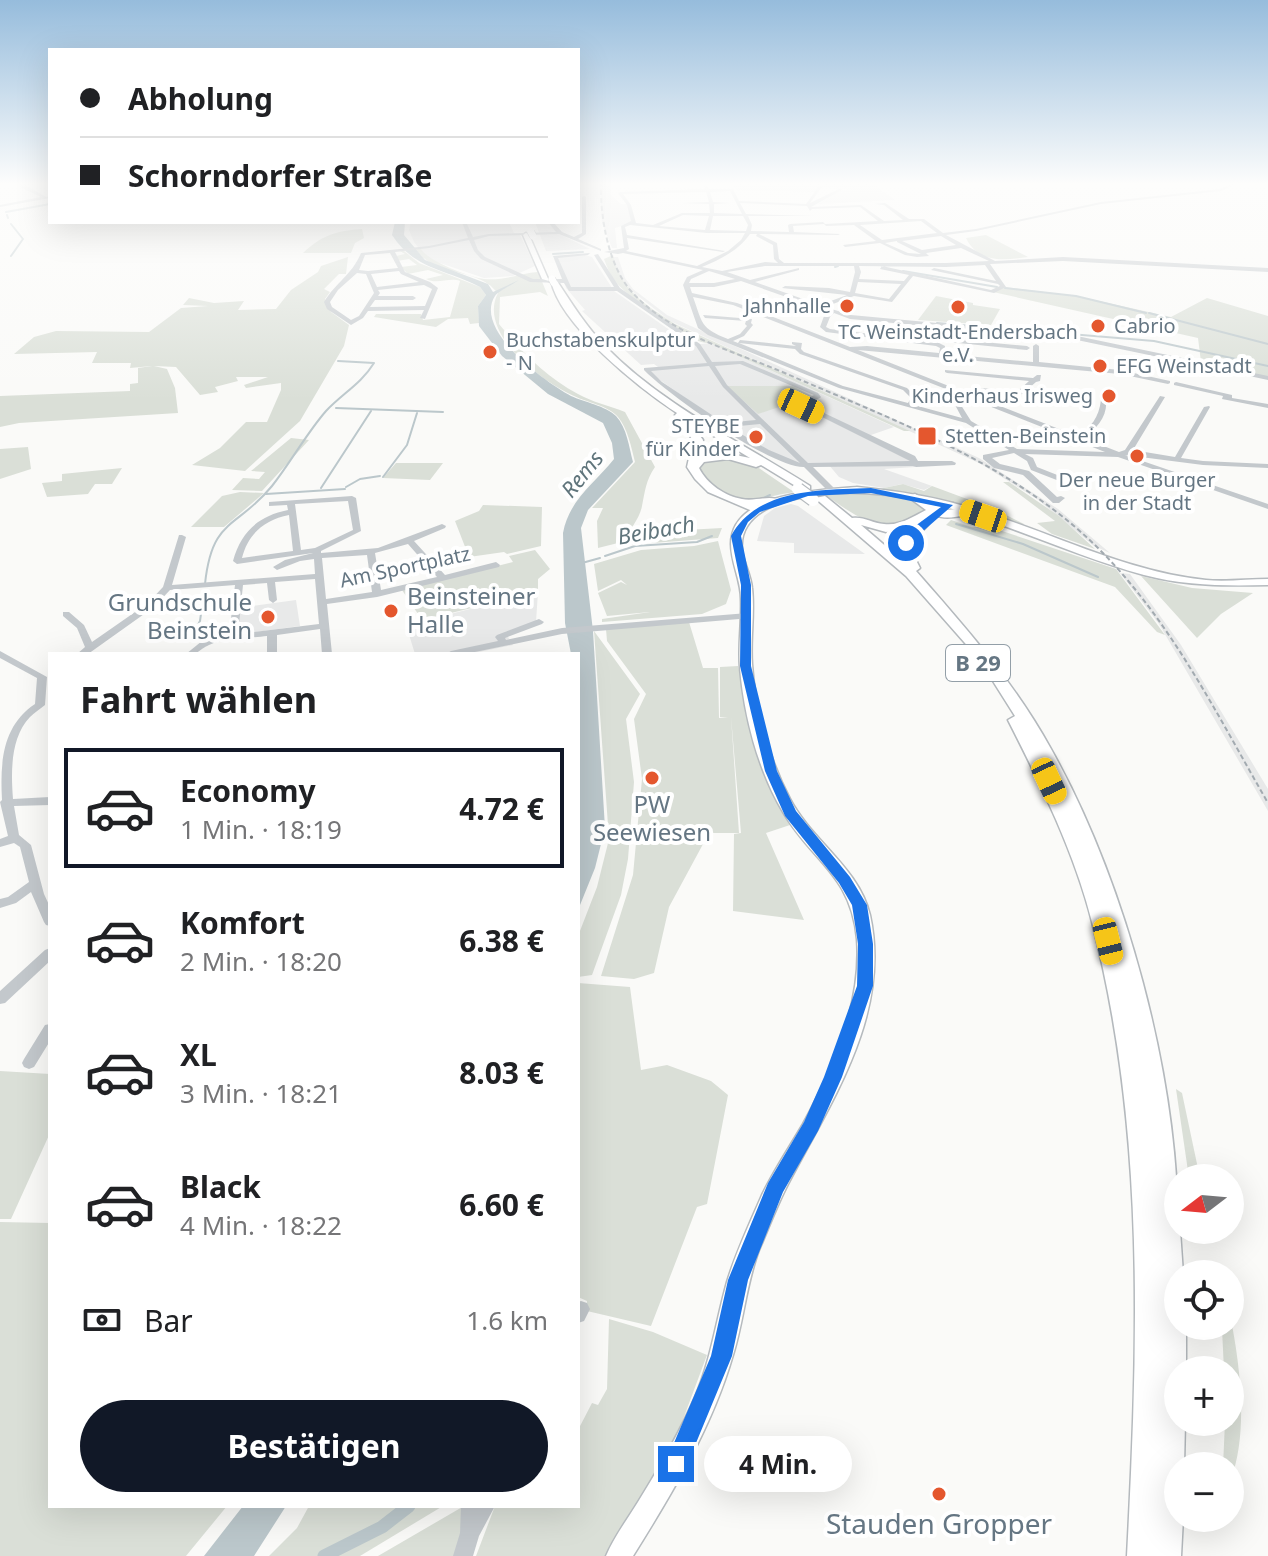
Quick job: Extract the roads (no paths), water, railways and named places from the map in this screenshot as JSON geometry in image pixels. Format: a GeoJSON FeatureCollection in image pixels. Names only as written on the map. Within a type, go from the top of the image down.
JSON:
{"type":"FeatureCollection","features":[{"type":"Feature","properties":{"kind":"highway","name":"B 29"},"geometry":{"type":"LineString","coordinates":[[540,255],[578,321],[622,366],[677,407],[809,494],[900,572],[976,659],[1011,710],[1041,765],[1091,884],[1125,1017],[1144,1150],[1151,1283],[1141,1556]]}},
{"type":"Feature","properties":{"kind":"highway","name":"B 29"},"geometry":{"type":"LineString","coordinates":[[553,281],[565,314],[596,350],[632,381],[680,415],[839,511],[915,576],[981,650],[1039,737],[1088,837],[1128,955],[1150,1057],[1169,1216],[1172,1344],[1167,1556]]}},
{"type":"Feature","properties":{"kind":"highway"},"geometry":{"type":"LineString","coordinates":[[680,415],[698,440],[692,465],[695,477],[737,503],[743,510],[744,521]]}},
{"type":"Feature","properties":{"kind":"highway"},"geometry":{"type":"LineString","coordinates":[[757,510],[737,503],[701,481],[695,464],[705,458],[726,455],[764,467]]}},
{"type":"Feature","properties":{"kind":"highway"},"geometry":{"type":"LineString","coordinates":[[915,497],[940,511],[966,511]]}},
{"type":"Feature","properties":{"kind":"highway"},"geometry":{"type":"LineString","coordinates":[[737,503],[776,501]]}},
{"type":"Feature","properties":{"kind":"highway"},"geometry":{"type":"LineString","coordinates":[[839,511],[871,525],[892,527],[913,524],[940,511]]}},
{"type":"Feature","properties":{"kind":"highway"},"geometry":{"type":"LineString","coordinates":[[915,576],[905,550],[907,540],[940,511]]}},
{"type":"Feature","properties":{"kind":"main road"},"geometry":{"type":"LineString","coordinates":[[824,480],[855,490]]}},
{"type":"Feature","properties":{"kind":"main road"},"geometry":{"type":"LineString","coordinates":[[619,1556],[682,1451],[722,1356],[738,1280],[775,1189],[812,1126],[865,986],[865,944],[859,905],[845,880],[805,835],[778,791],[753,707],[746,666],[747,600],[736,540],[744,521],[757,510],[776,501],[855,490],[915,497]]}},
{"type":"Feature","properties":{"kind":"main road"},"geometry":{"type":"LineString","coordinates":[[966,511],[1157,574],[1219,584],[1268,582]]}},
{"type":"Feature","properties":{"kind":"street"},"geometry":{"type":"LineString","coordinates":[[363,255],[357,271],[336,288],[327,302],[329,308],[351,323],[374,298],[376,289],[368,273]]}},
{"type":"Feature","properties":{"kind":"street"},"geometry":{"type":"LineString","coordinates":[[393,255],[399,269]]}},
{"type":"Feature","properties":{"kind":"street"},"geometry":{"type":"LineString","coordinates":[[480,255],[536,281],[553,281],[571,290],[617,288]]}},
{"type":"Feature","properties":{"kind":"street"},"geometry":{"type":"LineString","coordinates":[[553,281],[555,257],[590,255]]}},
{"type":"Feature","properties":{"kind":"street"},"geometry":{"type":"LineString","coordinates":[[599,255],[611,286],[602,289]]}},
{"type":"Feature","properties":{"kind":"street"},"geometry":{"type":"LineString","coordinates":[[636,255],[751,280],[778,288],[832,312],[870,320],[947,327],[948,338],[943,351]]}},
{"type":"Feature","properties":{"kind":"street"},"geometry":{"type":"LineString","coordinates":[[698,267],[720,255]]}},
{"type":"Feature","properties":{"kind":"street"},"geometry":{"type":"LineString","coordinates":[[776,255],[799,283],[778,288]]}},
{"type":"Feature","properties":{"kind":"street"},"geometry":{"type":"LineString","coordinates":[[907,255],[926,255]]}},
{"type":"Feature","properties":{"kind":"street"},"geometry":{"type":"LineString","coordinates":[[980,255],[998,263]]}},
{"type":"Feature","properties":{"kind":"street"},"geometry":{"type":"LineString","coordinates":[[721,272],[758,265],[817,266],[840,262],[879,265],[987,264],[1076,259],[1268,270]]}},
{"type":"Feature","properties":{"kind":"street"},"geometry":{"type":"LineString","coordinates":[[852,295],[857,280],[856,264]]}},
{"type":"Feature","properties":{"kind":"street"},"geometry":{"type":"LineString","coordinates":[[879,265],[889,271],[992,292],[1003,287],[987,264]]}},
{"type":"Feature","properties":{"kind":"street"},"geometry":{"type":"LineString","coordinates":[[686,285],[751,280],[783,266]]}},
{"type":"Feature","properties":{"kind":"street"},"geometry":{"type":"LineString","coordinates":[[817,266],[824,274]]}},
{"type":"Feature","properties":{"kind":"street"},"geometry":{"type":"LineString","coordinates":[[357,271],[368,273],[399,269],[428,283],[435,290],[423,318]]}},
{"type":"Feature","properties":{"kind":"street"},"geometry":{"type":"LineString","coordinates":[[686,285],[689,278],[708,270]]}},
{"type":"Feature","properties":{"kind":"street"},"geometry":{"type":"LineString","coordinates":[[931,270],[1000,283]]}},
{"type":"Feature","properties":{"kind":"street"},"geometry":{"type":"LineString","coordinates":[[778,288],[890,301],[911,276]]}},
{"type":"Feature","properties":{"kind":"street"},"geometry":{"type":"LineString","coordinates":[[857,280],[906,283]]}},
{"type":"Feature","properties":{"kind":"street"},"geometry":{"type":"LineString","coordinates":[[610,281],[637,305],[694,342],[712,363],[725,386],[810,465],[833,491]]}},
{"type":"Feature","properties":{"kind":"street"},"geometry":{"type":"LineString","coordinates":[[376,289],[428,283]]}},
{"type":"Feature","properties":{"kind":"street"},"geometry":{"type":"LineString","coordinates":[[686,285],[701,328],[727,342],[855,392],[968,422],[997,437],[1030,460],[1034,468],[1068,482],[1079,474]]}},
{"type":"Feature","properties":{"kind":"street"},"geometry":{"type":"LineString","coordinates":[[692,295],[735,304],[844,350],[992,403],[1118,455],[1268,507]]}},
{"type":"Feature","properties":{"kind":"street"},"geometry":{"type":"LineString","coordinates":[[818,307],[852,295]]}},
{"type":"Feature","properties":{"kind":"street"},"geometry":{"type":"LineString","coordinates":[[374,298],[413,298]]}},
{"type":"Feature","properties":{"kind":"street"},"geometry":{"type":"LineString","coordinates":[[760,314],[768,302],[764,301]]}},
{"type":"Feature","properties":{"kind":"street"},"geometry":{"type":"LineString","coordinates":[[367,309],[425,308]]}},
{"type":"Feature","properties":{"kind":"street"},"geometry":{"type":"LineString","coordinates":[[870,320],[881,308]]}},
{"type":"Feature","properties":{"kind":"street"},"geometry":{"type":"LineString","coordinates":[[832,312],[823,327],[828,331],[930,343],[943,351]]}},
{"type":"Feature","properties":{"kind":"street"},"geometry":{"type":"LineString","coordinates":[[701,328],[706,325],[704,313],[750,320],[742,335],[727,342]]}},
{"type":"Feature","properties":{"kind":"street"},"geometry":{"type":"LineString","coordinates":[[922,324],[1004,334],[1077,338],[1268,378]]}},
{"type":"Feature","properties":{"kind":"street"},"geometry":{"type":"LineString","coordinates":[[948,338],[1024,348],[1019,362]]}},
{"type":"Feature","properties":{"kind":"street"},"geometry":{"type":"LineString","coordinates":[[727,342],[795,347],[802,353],[905,389],[914,398],[910,407]]}},
{"type":"Feature","properties":{"kind":"street"},"geometry":{"type":"LineString","coordinates":[[975,358],[976,344]]}},
{"type":"Feature","properties":{"kind":"street"},"geometry":{"type":"LineString","coordinates":[[992,403],[1020,393],[1038,380],[1040,364],[1036,346]]}},
{"type":"Feature","properties":{"kind":"street"},"geometry":{"type":"LineString","coordinates":[[789,366],[844,350],[943,351],[975,358],[1123,373],[1268,406]]}},
{"type":"Feature","properties":{"kind":"street"},"geometry":{"type":"LineString","coordinates":[[1144,364],[1158,353]]}},
{"type":"Feature","properties":{"kind":"street"},"geometry":{"type":"LineString","coordinates":[[696,362],[706,355]]}},
{"type":"Feature","properties":{"kind":"street"},"geometry":{"type":"LineString","coordinates":[[1184,374],[1198,362]]}},
{"type":"Feature","properties":{"kind":"street"},"geometry":{"type":"LineString","coordinates":[[712,363],[651,367],[646,371],[741,438],[788,463],[952,463]]}},
{"type":"Feature","properties":{"kind":"street"},"geometry":{"type":"LineString","coordinates":[[681,364],[746,363],[816,394],[818,397],[799,404],[912,458],[916,465]]}},
{"type":"Feature","properties":{"kind":"street"},"geometry":{"type":"LineString","coordinates":[[947,371],[1038,380]]}},
{"type":"Feature","properties":{"kind":"street"},"geometry":{"type":"LineString","coordinates":[[1233,377],[1239,372]]}},
{"type":"Feature","properties":{"kind":"street"},"geometry":{"type":"LineString","coordinates":[[981,389],[1020,393]]}},
{"type":"Feature","properties":{"kind":"street"},"geometry":{"type":"LineString","coordinates":[[1128,452],[1162,397]]}},
{"type":"Feature","properties":{"kind":"street"},"geometry":{"type":"LineString","coordinates":[[1078,438],[1088,432],[1104,410],[1104,400]]}},
{"type":"Feature","properties":{"kind":"street"},"geometry":{"type":"LineString","coordinates":[[957,403],[968,422]]}},
{"type":"Feature","properties":{"kind":"street"},"geometry":{"type":"LineString","coordinates":[[1177,459],[1207,407]]}},
{"type":"Feature","properties":{"kind":"street"},"geometry":{"type":"LineString","coordinates":[[723,425],[765,423]]}},
{"type":"Feature","properties":{"kind":"street"},"geometry":{"type":"LineString","coordinates":[[997,437],[1023,435]]}},
{"type":"Feature","properties":{"kind":"street"},"geometry":{"type":"LineString","coordinates":[[1061,498],[1056,501],[1026,473],[997,466],[986,457],[1015,451],[1118,455],[1128,452],[1268,466]]}},
{"type":"Feature","properties":{"kind":"street"},"geometry":{"type":"LineString","coordinates":[[809,494],[819,489],[824,480]]}},
{"type":"Feature","properties":{"kind":"street"},"geometry":{"type":"LineString","coordinates":[[277,567],[317,553],[357,531],[352,498],[292,507],[268,515],[259,523],[243,539],[237,561],[297,553],[317,553],[371,552],[442,526]]}},
{"type":"Feature","properties":{"kind":"street"},"geometry":{"type":"LineString","coordinates":[[272,504],[292,507]]}},
{"type":"Feature","properties":{"kind":"street"},"geometry":{"type":"LineString","coordinates":[[292,507],[297,553]]}},
{"type":"Feature","properties":{"kind":"street"},"geometry":{"type":"LineString","coordinates":[[66,614],[81,627],[86,651],[151,605],[167,588],[182,537]]}},
{"type":"Feature","properties":{"kind":"street"},"geometry":{"type":"LineString","coordinates":[[409,540],[443,578]]}},
{"type":"Feature","properties":{"kind":"street"},"geometry":{"type":"LineString","coordinates":[[371,552],[377,594]]}},
{"type":"Feature","properties":{"kind":"street"},"geometry":{"type":"LineString","coordinates":[[317,553],[327,652]]}},
{"type":"Feature","properties":{"kind":"street","name":"Am Sportplatz"},"geometry":{"type":"LineString","coordinates":[[322,602],[377,594],[496,565]]}},
{"type":"Feature","properties":{"kind":"street"},"geometry":{"type":"LineString","coordinates":[[167,588],[239,585],[319,576]]}},
{"type":"Feature","properties":{"kind":"street"},"geometry":{"type":"LineString","coordinates":[[271,581],[273,600]]}},
{"type":"Feature","properties":{"kind":"street"},"geometry":{"type":"LineString","coordinates":[[233,637],[239,585]]}},
{"type":"Feature","properties":{"kind":"street"},"geometry":{"type":"LineString","coordinates":[[712,618],[740,608],[747,600]]}},
{"type":"Feature","properties":{"kind":"street"},"geometry":{"type":"LineString","coordinates":[[712,618],[747,625]]}},
{"type":"Feature","properties":{"kind":"street"},"geometry":{"type":"LineString","coordinates":[[460,652],[602,626],[712,618],[747,625]]}},
{"type":"Feature","properties":{"kind":"street"},"geometry":{"type":"LineString","coordinates":[[503,642],[500,637],[505,633],[539,622]]}},
{"type":"Feature","properties":{"kind":"street"},"geometry":{"type":"LineString","coordinates":[[198,649],[233,637],[324,626]]}},
{"type":"Feature","properties":{"kind":"street"},"geometry":{"type":"LineString","coordinates":[[272,632],[272,652]]}},
{"type":"Feature","properties":{"kind":"street"},"geometry":{"type":"LineString","coordinates":[[0,654],[46,676],[45,706],[24,712],[5,734],[5,803],[15,838],[25,845],[48,917]]}},
{"type":"Feature","properties":{"kind":"street"},"geometry":{"type":"LineString","coordinates":[[5,803],[48,801]]}},
{"type":"Feature","properties":{"kind":"street"},"geometry":{"type":"LineString","coordinates":[[0,843],[15,838]]}},
{"type":"Feature","properties":{"kind":"street"},"geometry":{"type":"LineString","coordinates":[[0,904],[12,900],[35,884]]}},
{"type":"Feature","properties":{"kind":"street"},"geometry":{"type":"LineString","coordinates":[[0,999],[48,955]]}},
{"type":"Feature","properties":{"kind":"street"},"geometry":{"type":"LineString","coordinates":[[29,1063],[48,1032]]}},
{"type":"Feature","properties":{"kind":"street"},"geometry":{"type":"LineString","coordinates":[[470,1533],[471,1508]]}},
{"type":"Feature","properties":{"kind":"street"},"geometry":{"type":"LineString","coordinates":[[463,1556],[470,1533],[484,1508]]}},
{"type":"Feature","properties":{"kind":"waterway"},"geometry":{"type":"LineString","coordinates":[[903,271],[997,287]]}},
{"type":"Feature","properties":{"kind":"waterway"},"geometry":{"type":"LineString","coordinates":[[1005,288],[1076,296],[1146,313]]}},
{"type":"Feature","properties":{"kind":"waterway"},"geometry":{"type":"LineString","coordinates":[[1149,313],[1268,344]]}},
{"type":"Feature","properties":{"kind":"waterway"},"geometry":{"type":"LineString","coordinates":[[937,323],[1154,341],[1268,366]]}},
{"type":"Feature","properties":{"kind":"waterway"},"geometry":{"type":"LineString","coordinates":[[205,584],[208,562],[220,535],[272,486],[326,411],[358,383],[374,363],[338,361]]}},
{"type":"Feature","properties":{"kind":"waterway"},"geometry":{"type":"LineString","coordinates":[[336,408],[443,412]]}},
{"type":"Feature","properties":{"kind":"waterway"},"geometry":{"type":"LineString","coordinates":[[321,488],[371,411]]}},
{"type":"Feature","properties":{"kind":"waterway"},"geometry":{"type":"LineString","coordinates":[[383,477],[407,445],[417,413]]}},
{"type":"Feature","properties":{"kind":"waterway"},"geometry":{"type":"LineString","coordinates":[[346,487],[360,479],[380,476]]}},
{"type":"Feature","properties":{"kind":"waterway"},"geometry":{"type":"LineString","coordinates":[[266,494],[345,489]]}},
{"type":"Feature","properties":{"kind":"waterway"},"geometry":{"type":"LineString","coordinates":[[761,499],[770,495]]}},
{"type":"Feature","properties":{"kind":"waterway","name":"Beibach"},"geometry":{"type":"LineString","coordinates":[[956,524],[1023,544],[1098,577]]}},
{"type":"Feature","properties":{"kind":"waterway","name":"Beibach"},"geometry":{"type":"LineString","coordinates":[[605,556],[635,546],[697,542],[712,536]]}},
{"type":"Feature","properties":{"kind":"waterway","name":"Beibach"},"geometry":{"type":"LineString","coordinates":[[582,563],[600,558]]}},
{"type":"Feature","properties":{"kind":"waterway"},"geometry":{"type":"LineString","coordinates":[[193,634],[200,621],[204,592]]}},
{"type":"Feature","properties":{"kind":"waterway"},"geometry":{"type":"LineString","coordinates":[[324,1556],[382,1527],[406,1508]]}},
{"type":"Feature","properties":{"kind":"railway"},"geometry":{"type":"LineString","coordinates":[[611,255],[631,291],[646,306],[681,329],[933,438],[1006,478],[1074,526],[1105,555],[1159,621],[1205,692],[1268,803]]}},
{"type":"Feature","properties":{"kind":"place","name":"Jahnhalle"},"geometry":{"type":"Point","coordinates":[847,306]}},
{"type":"Feature","properties":{"kind":"place","name":"TC Weinstadt-Endersbach e.V."},"geometry":{"type":"Point","coordinates":[958,307]}},
{"type":"Feature","properties":{"kind":"place","name":"Cabrio"},"geometry":{"type":"Point","coordinates":[1098,326]}},
{"type":"Feature","properties":{"kind":"place","name":"Buchstabenskulptur - N"},"geometry":{"type":"Point","coordinates":[490,352]}},
{"type":"Feature","properties":{"kind":"place","name":"EFG Weinstadt"},"geometry":{"type":"Point","coordinates":[1100,366]}},
{"type":"Feature","properties":{"kind":"place","name":"Kinderhaus Irisweg"},"geometry":{"type":"Point","coordinates":[1109,396]}},
{"type":"Feature","properties":{"kind":"place","name":"Stetten-Beinstein"},"geometry":{"type":"Point","coordinates":[927,436]}},
{"type":"Feature","properties":{"kind":"place","name":"STEYBE für Kinder"},"geometry":{"type":"Point","coordinates":[756,437]}},
{"type":"Feature","properties":{"kind":"place","name":"Der neue Burger in der Stadt"},"geometry":{"type":"Point","coordinates":[1137,456]}},
{"type":"Feature","properties":{"kind":"place","name":"Beinsteiner Halle"},"geometry":{"type":"Point","coordinates":[391,611]}},
{"type":"Feature","properties":{"kind":"place","name":"Grundschule Beinstein"},"geometry":{"type":"Point","coordinates":[268,617]}},
{"type":"Feature","properties":{"kind":"place","name":"PW Seewiesen"},"geometry":{"type":"Point","coordinates":[652,778]}},
{"type":"Feature","properties":{"kind":"place","name":"Stauden Gropper"},"geometry":{"type":"Point","coordinates":[939,1494]}},
{"type":"Feature","properties":{"kind":"water label","name":"Rems"},"geometry":{"type":"Point","coordinates":[582,474]}}]}
